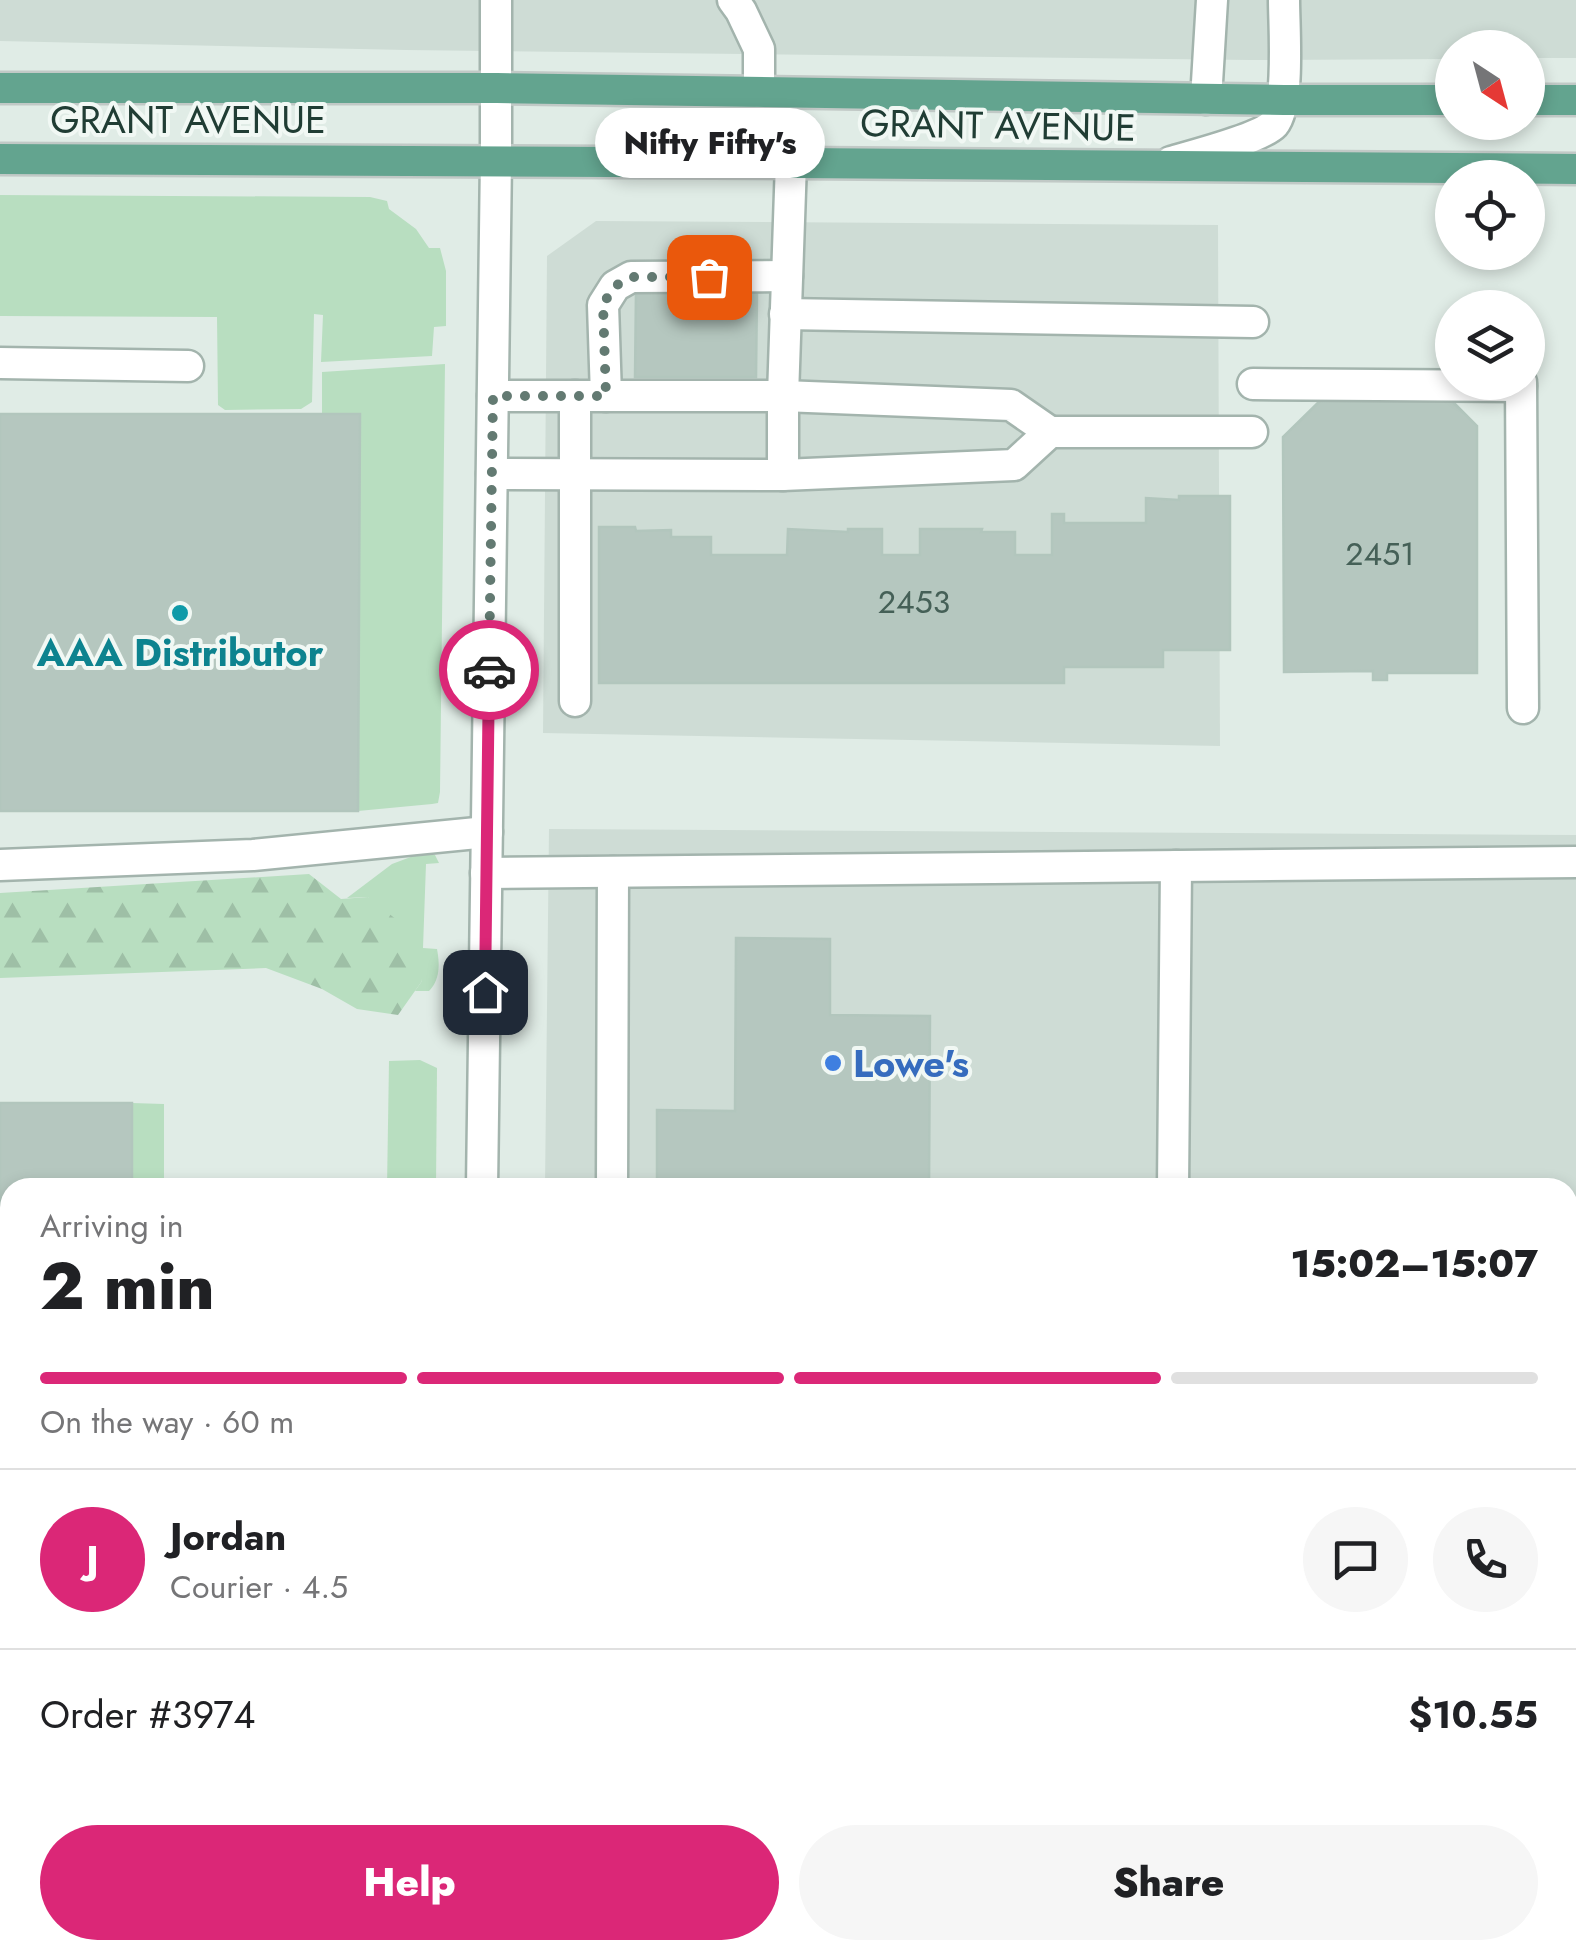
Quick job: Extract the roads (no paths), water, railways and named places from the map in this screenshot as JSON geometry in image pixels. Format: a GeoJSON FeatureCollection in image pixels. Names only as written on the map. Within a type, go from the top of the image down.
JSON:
{"type":"FeatureCollection","features":[{"type":"Feature","properties":{"kind":"main road","name":"GRANT AVENUE"},"geometry":{"type":"LineString","coordinates":[[0,88],[497,88],[1435,100]]}},
{"type":"Feature","properties":{"kind":"main road"},"geometry":{"type":"LineString","coordinates":[[1545,100],[1576,100]]}},
{"type":"Feature","properties":{"kind":"main road","name":"GRANT AVENUE"},"geometry":{"type":"LineString","coordinates":[[0,159],[1576,168]]}},
{"type":"Feature","properties":{"kind":"street"},"geometry":{"type":"LineString","coordinates":[[482,1178],[496,0]]}},
{"type":"Feature","properties":{"kind":"street"},"geometry":{"type":"LineString","coordinates":[[733,0],[759,49],[759,92]]}},
{"type":"Feature","properties":{"kind":"street"},"geometry":{"type":"LineString","coordinates":[[1206,99],[1212,0]]}},
{"type":"Feature","properties":{"kind":"street"},"geometry":{"type":"LineString","coordinates":[[1154,166],[1209,152],[1274,124],[1284,100],[1284,0]]}},
{"type":"Feature","properties":{"kind":"street"},"geometry":{"type":"LineString","coordinates":[[783,475],[790,162]]}},
{"type":"Feature","properties":{"kind":"street"},"geometry":{"type":"LineString","coordinates":[[606,396],[603,304],[615,286],[632,277],[787,276]]}},
{"type":"Feature","properties":{"kind":"street"},"geometry":{"type":"LineString","coordinates":[[786,314],[1253,322]]}},
{"type":"Feature","properties":{"kind":"street"},"geometry":{"type":"LineString","coordinates":[[0,364],[188,366]]}},
{"type":"Feature","properties":{"kind":"street"},"geometry":{"type":"LineString","coordinates":[[1252,384],[1435,384]]}},
{"type":"Feature","properties":{"kind":"street"},"geometry":{"type":"LineString","coordinates":[[493,396],[783,396],[1011,406],[1050,432],[1252,432]]}},
{"type":"Feature","properties":{"kind":"street"},"geometry":{"type":"LineString","coordinates":[[574,396],[575,702]]}},
{"type":"Feature","properties":{"kind":"street"},"geometry":{"type":"LineString","coordinates":[[1521,400],[1523,708]]}},
{"type":"Feature","properties":{"kind":"street"},"geometry":{"type":"LineString","coordinates":[[492,474],[783,475],[1014,465],[1050,432]]}},
{"type":"Feature","properties":{"kind":"street"},"geometry":{"type":"LineString","coordinates":[[0,865],[253,855],[487,832]]}},
{"type":"Feature","properties":{"kind":"street"},"geometry":{"type":"LineString","coordinates":[[486,873],[1576,862]]}},
{"type":"Feature","properties":{"kind":"street"},"geometry":{"type":"LineString","coordinates":[[1173,1178],[1176,866]]}},
{"type":"Feature","properties":{"kind":"street"},"geometry":{"type":"LineString","coordinates":[[612,1178],[613,872]]}},
{"type":"Feature","properties":{"kind":"place","name":"Nifty Fifty's"},"geometry":{"type":"Point","coordinates":[709,277]}},
{"type":"Feature","properties":{"kind":"place","name":"AAA Distributor"},"geometry":{"type":"Point","coordinates":[180,613]}},
{"type":"Feature","properties":{"kind":"place","name":"Lowe's"},"geometry":{"type":"Point","coordinates":[833,1063]}}]}
